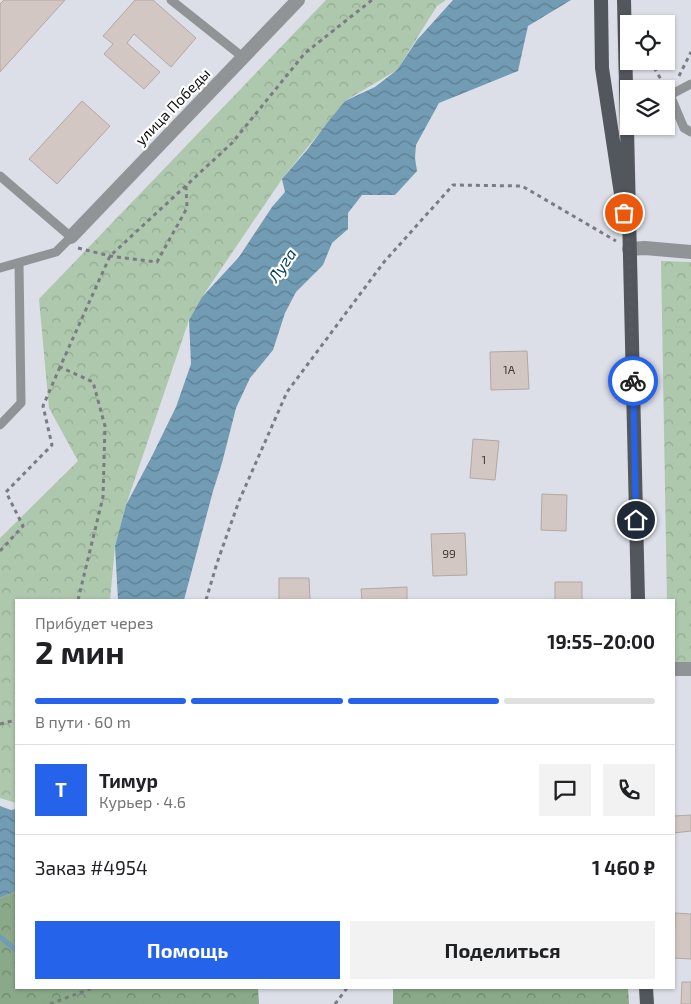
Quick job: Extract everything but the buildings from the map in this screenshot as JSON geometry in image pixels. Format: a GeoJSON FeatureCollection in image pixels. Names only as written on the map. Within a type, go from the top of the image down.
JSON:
{"type":"FeatureCollection","features":[{"type":"Feature","properties":{"kind":"main road"},"geometry":{"type":"LineString","coordinates":[[601,0],[602,68],[629,249]]}},
{"type":"Feature","properties":{"kind":"main road"},"geometry":{"type":"LineString","coordinates":[[624,0],[638,599]]}},
{"type":"Feature","properties":{"kind":"main road"},"geometry":{"type":"LineString","coordinates":[[646,989],[647,1004]]}},
{"type":"Feature","properties":{"kind":"street","name":"улица Победы"},"geometry":{"type":"LineString","coordinates":[[67,241],[298,0]]}},
{"type":"Feature","properties":{"kind":"street"},"geometry":{"type":"LineString","coordinates":[[629,249],[644,248],[691,252]]}},
{"type":"Feature","properties":{"kind":"street"},"geometry":{"type":"LineString","coordinates":[[675,669],[691,669]]}},
{"type":"Feature","properties":{"kind":"lane"},"geometry":{"type":"LineString","coordinates":[[171,0],[244,58]]}},
{"type":"Feature","properties":{"kind":"lane"},"geometry":{"type":"LineString","coordinates":[[675,90],[691,84]]}},
{"type":"Feature","properties":{"kind":"lane"},"geometry":{"type":"LineString","coordinates":[[675,108],[684,128],[691,132]]}},
{"type":"Feature","properties":{"kind":"lane"},"geometry":{"type":"LineString","coordinates":[[0,176],[67,241],[56,252],[0,268]]}},
{"type":"Feature","properties":{"kind":"lane"},"geometry":{"type":"LineString","coordinates":[[0,425],[21,403],[19,262]]}},
{"type":"Feature","properties":{"kind":"path"},"geometry":{"type":"LineString","coordinates":[[0,551],[22,526],[6,492],[52,445],[43,406],[110,256],[232,143],[305,53],[372,0]]}},
{"type":"Feature","properties":{"kind":"path"},"geometry":{"type":"LineString","coordinates":[[675,80],[691,52]]}},
{"type":"Feature","properties":{"kind":"path"},"geometry":{"type":"LineString","coordinates":[[206,599],[216,563],[239,502],[287,392],[384,262],[452,185],[522,186],[629,249]]}},
{"type":"Feature","properties":{"kind":"path"},"geometry":{"type":"LineString","coordinates":[[67,241],[110,256],[157,262],[187,208],[186,186]]}},
{"type":"Feature","properties":{"kind":"path"},"geometry":{"type":"LineString","coordinates":[[60,367],[93,382],[106,426],[103,497],[78,599]]}},
{"type":"Feature","properties":{"kind":"path"},"geometry":{"type":"LineString","coordinates":[[0,724],[15,720]]}},
{"type":"Feature","properties":{"kind":"path"},"geometry":{"type":"LineString","coordinates":[[50,1004],[89,989]]}},
{"type":"Feature","properties":{"kind":"path"},"geometry":{"type":"LineString","coordinates":[[335,1004],[346,989]]}},
{"type":"Feature","properties":{"kind":"green space"},"geometry":{"type":"Polygon","coordinates":[[[326,0],[446,0],[437,6],[397,70],[345,101],[282,179],[202,297],[189,320],[126,505],[115,546],[110,599],[15,599],[15,803],[0,798],[0,538],[78,461],[49,408],[39,299],[326,0]]]}},
{"type":"Feature","properties":{"kind":"green space"},"geometry":{"type":"Polygon","coordinates":[[[661,261],[691,262],[691,663],[675,663],[675,599],[667,599],[661,261]]]}},
{"type":"Feature","properties":{"kind":"green space"},"geometry":{"type":"Polygon","coordinates":[[[15,891],[15,989],[258,989],[259,1004],[0,1004],[0,898],[15,891]]]}},
{"type":"Feature","properties":{"kind":"green space"},"geometry":{"type":"Polygon","coordinates":[[[393,989],[628,989],[629,1004],[393,1004],[393,989]]]}},
{"type":"Feature","properties":{"kind":"water","name":"Луга"},"geometry":{"type":"Polygon","coordinates":[[[453,0],[571,0],[528,26],[518,71],[439,103],[416,145],[417,171],[395,195],[362,195],[348,213],[348,229],[332,243],[323,265],[296,292],[285,313],[273,350],[250,378],[236,408],[184,599],[118,599],[115,546],[126,505],[176,407],[191,364],[189,320],[202,297],[239,257],[272,207],[285,192],[282,179],[327,123],[345,101],[375,87],[397,70],[417,40],[453,0]]]}},
{"type":"Feature","properties":{"kind":"water"},"geometry":{"type":"Polygon","coordinates":[[[0,806],[11,810],[15,809],[15,891],[0,898],[0,806]]]}},
{"type":"Feature","properties":{"kind":"waterway"},"geometry":{"type":"LineString","coordinates":[[0,937],[15,949]]}},
{"type":"Feature","properties":{"kind":"way so far"},"geometry":{"type":"LineString","coordinates":[[624,213],[629,249],[633,381]]}},
{"type":"Feature","properties":{"kind":"route"},"geometry":{"type":"LineString","coordinates":[[633,381],[636,520]]}}]}
